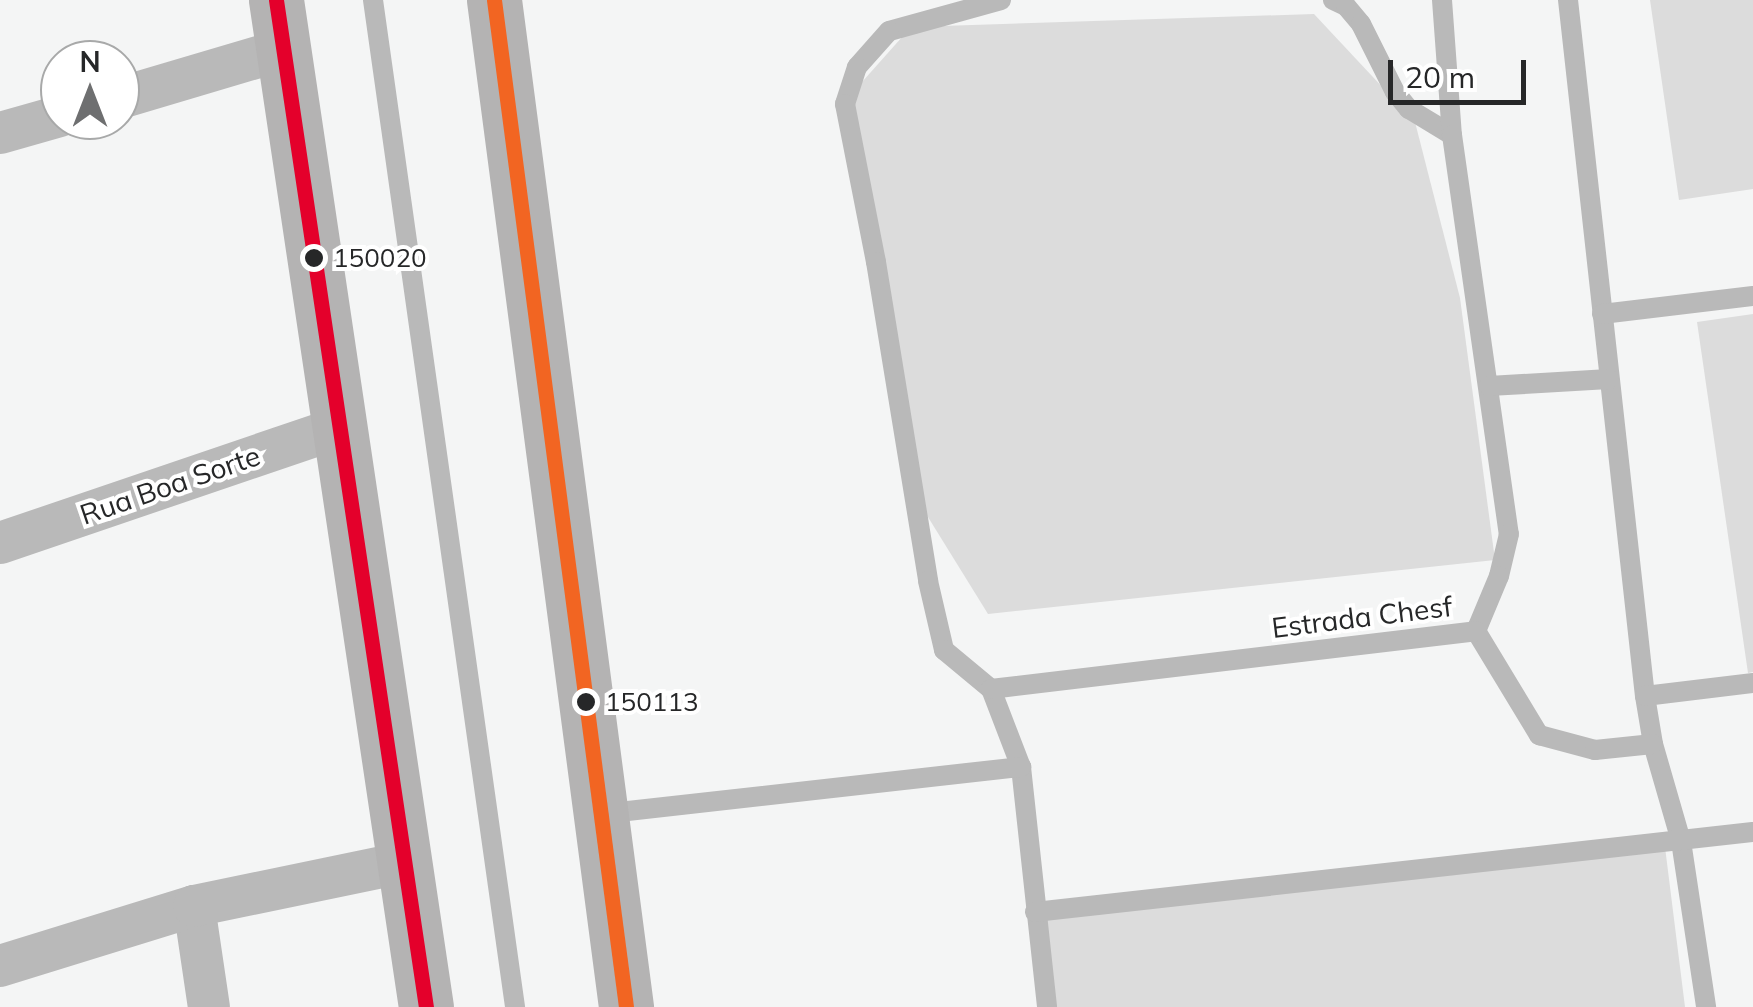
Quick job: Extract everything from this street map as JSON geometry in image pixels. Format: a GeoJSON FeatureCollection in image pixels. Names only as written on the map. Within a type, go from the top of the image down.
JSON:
{"type":"FeatureCollection","features":[{"type":"Feature","properties":{"kind":"highway"},"geometry":{"type":"LineString","coordinates":[[494,0],[626,1007]]}},
{"type":"Feature","properties":{"kind":"highway"},"geometry":{"type":"LineString","coordinates":[[279,25],[426,1007]]}},
{"type":"Feature","properties":{"kind":"street"},"geometry":{"type":"LineString","coordinates":[[140,89],[279,25]]}},
{"type":"Feature","properties":{"kind":"street"},"geometry":{"type":"LineString","coordinates":[[0,133],[40,122]]}},
{"type":"Feature","properties":{"kind":"street","name":"Rua Boa Sorte"},"geometry":{"type":"LineString","coordinates":[[0,543],[340,427]]}},
{"type":"Feature","properties":{"kind":"street"},"geometry":{"type":"LineString","coordinates":[[0,966],[194,906],[407,862]]}},
{"type":"Feature","properties":{"kind":"street"},"geometry":{"type":"LineString","coordinates":[[194,906],[209,1007]]}},
{"type":"Feature","properties":{"kind":"lane"},"geometry":{"type":"LineString","coordinates":[[372,0],[514,1007]]}},
{"type":"Feature","properties":{"kind":"lane"},"geometry":{"type":"LineString","coordinates":[[1001,0],[889,31],[857,67],[845,100],[928,581],[944,650],[991,689],[1021,767],[1048,1007]]}},
{"type":"Feature","properties":{"kind":"lane"},"geometry":{"type":"LineString","coordinates":[[1332,0],[1346,6],[1362,24],[1395,92],[1409,110],[1452,134]]}},
{"type":"Feature","properties":{"kind":"lane","name":"Estrada Chesf"},"geometry":{"type":"LineString","coordinates":[[991,689],[1476,631],[1499,576],[1509,534],[1452,134],[1442,0]]}},
{"type":"Feature","properties":{"kind":"lane"},"geometry":{"type":"LineString","coordinates":[[1568,0],[1645,696],[1653,744],[1682,841],[1706,1007]]}},
{"type":"Feature","properties":{"kind":"lane"},"geometry":{"type":"LineString","coordinates":[[1602,314],[1753,296]]}},
{"type":"Feature","properties":{"kind":"lane"},"geometry":{"type":"LineString","coordinates":[[1489,386],[1609,378]]}},
{"type":"Feature","properties":{"kind":"lane"},"geometry":{"type":"LineString","coordinates":[[1476,631],[1539,735],[1595,750],[1653,744]]}},
{"type":"Feature","properties":{"kind":"lane"},"geometry":{"type":"LineString","coordinates":[[1645,696],[1753,683]]}},
{"type":"Feature","properties":{"kind":"lane"},"geometry":{"type":"LineString","coordinates":[[601,814],[1021,767]]}},
{"type":"Feature","properties":{"kind":"lane"},"geometry":{"type":"LineString","coordinates":[[1035,912],[1753,832]]}},
{"type":"Feature","properties":{"kind":"building"},"geometry":{"type":"Polygon","coordinates":[[[1650,0],[1753,0],[1753,189],[1679,200],[1650,0]]]}},
{"type":"Feature","properties":{"kind":"building"},"geometry":{"type":"Polygon","coordinates":[[[1314,14],[1415,122],[1460,298],[1495,560],[988,614],[923,509],[846,100],[911,27],[1314,14]]]}},
{"type":"Feature","properties":{"kind":"building"},"geometry":{"type":"Polygon","coordinates":[[[1753,314],[1753,672],[1748,673],[1697,322],[1753,314]]]}},
{"type":"Feature","properties":{"kind":"building"},"geometry":{"type":"Polygon","coordinates":[[[1665,847],[1685,1007],[1056,1007],[1044,918],[1665,847]]]}},
{"type":"Feature","properties":{"kind":"transit line"},"geometry":{"type":"LineString","coordinates":[[276,0],[426,1007]]}},
{"type":"Feature","properties":{"kind":"transit line"},"geometry":{"type":"LineString","coordinates":[[494,0],[626,1007]]}},
{"type":"Feature","properties":{"kind":"place","name":"150020"},"geometry":{"type":"Point","coordinates":[314,258]}},
{"type":"Feature","properties":{"kind":"place","name":"150113"},"geometry":{"type":"Point","coordinates":[586,702]}}]}
